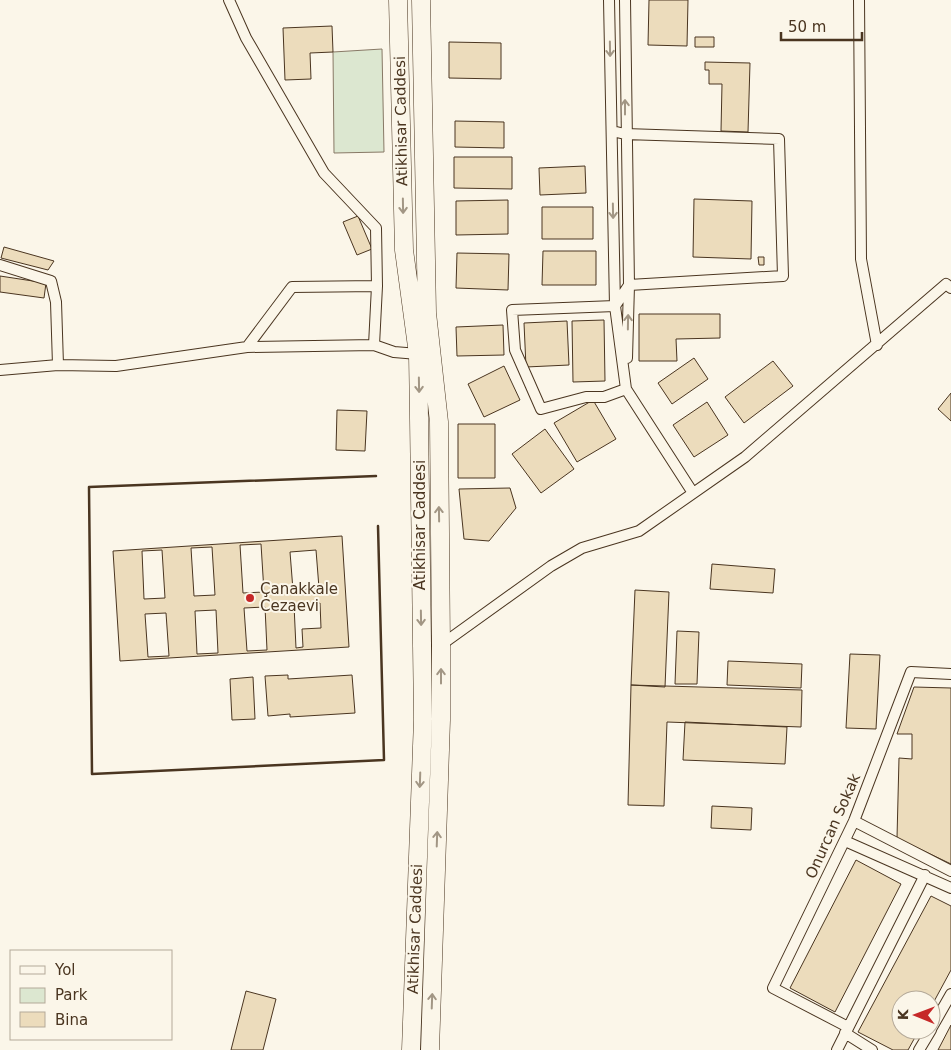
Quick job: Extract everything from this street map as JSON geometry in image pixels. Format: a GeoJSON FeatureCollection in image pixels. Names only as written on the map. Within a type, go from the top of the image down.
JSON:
{"type":"FeatureCollection","features":[{"type":"Feature","properties":{"kind":"highway","name":"Atikhisar Caddesi"},"geometry":{"type":"LineString","coordinates":[[398,0],[404,250],[418,354],[420,494],[422,719],[411,1050]]}},
{"type":"Feature","properties":{"kind":"highway","name":"Atikhisar Caddesi"},"geometry":{"type":"LineString","coordinates":[[421,0],[424,256],[426,313],[439,422],[438,492],[441,645],[441,720],[430,1050]]}},
{"type":"Feature","properties":{"kind":"highway"},"geometry":{"type":"LineString","coordinates":[[420,494],[438,492]]}},
{"type":"Feature","properties":{"kind":"street"},"geometry":{"type":"LineString","coordinates":[[229,0],[246,38],[324,173],[376,228],[377,286],[374,345]]}},
{"type":"Feature","properties":{"kind":"street"},"geometry":{"type":"LineString","coordinates":[[609,0],[615,306],[626,389],[693,493]]}},
{"type":"Feature","properties":{"kind":"street"},"geometry":{"type":"LineString","coordinates":[[625,0],[625,134],[629,285],[626,389]]}},
{"type":"Feature","properties":{"kind":"street"},"geometry":{"type":"LineString","coordinates":[[860,0],[861,259],[876,345]]}},
{"type":"Feature","properties":{"kind":"street"},"geometry":{"type":"LineString","coordinates":[[612,131],[625,134],[779,139],[783,276],[629,285]]}},
{"type":"Feature","properties":{"kind":"street"},"geometry":{"type":"LineString","coordinates":[[0,265],[50,281],[56,302],[58,365]]}},
{"type":"Feature","properties":{"kind":"street"},"geometry":{"type":"LineString","coordinates":[[441,645],[551,566],[582,548],[639,531],[745,457],[946,284],[951,288]]}},
{"type":"Feature","properties":{"kind":"street"},"geometry":{"type":"LineString","coordinates":[[615,306],[629,285]]}},
{"type":"Feature","properties":{"kind":"street"},"geometry":{"type":"LineString","coordinates":[[247,347],[292,288],[377,286]]}},
{"type":"Feature","properties":{"kind":"street"},"geometry":{"type":"LineString","coordinates":[[615,306],[512,310],[515,350],[541,409],[586,397],[604,397],[626,389]]}},
{"type":"Feature","properties":{"kind":"street"},"geometry":{"type":"LineString","coordinates":[[0,370],[58,365],[116,366],[247,347],[374,345],[394,352],[418,354]]}},
{"type":"Feature","properties":{"kind":"street","name":"Onurcan Sokak"},"geometry":{"type":"LineString","coordinates":[[847,1030],[773,988],[854,821],[911,672],[951,674]]}},
{"type":"Feature","properties":{"kind":"street"},"geometry":{"type":"LineString","coordinates":[[854,821],[951,871]]}},
{"type":"Feature","properties":{"kind":"street"},"geometry":{"type":"LineString","coordinates":[[845,841],[951,888]]}},
{"type":"Feature","properties":{"kind":"street"},"geometry":{"type":"LineString","coordinates":[[837,1050],[925,875]]}},
{"type":"Feature","properties":{"kind":"street"},"geometry":{"type":"LineString","coordinates":[[941,1012],[951,994]]}},
{"type":"Feature","properties":{"kind":"street"},"geometry":{"type":"LineString","coordinates":[[847,1030],[872,1050]]}},
{"type":"Feature","properties":{"kind":"green space"},"geometry":{"type":"Polygon","coordinates":[[[382,49],[384,152],[334,153],[333,52],[382,49]]]}},
{"type":"Feature","properties":{"kind":"building"},"geometry":{"type":"Polygon","coordinates":[[[649,0],[688,0],[687,46],[648,45],[649,0]]]}},
{"type":"Feature","properties":{"kind":"building"},"geometry":{"type":"Polygon","coordinates":[[[332,26],[333,52],[310,53],[311,79],[285,80],[283,28],[332,26]]]}},
{"type":"Feature","properties":{"kind":"building"},"geometry":{"type":"Polygon","coordinates":[[[695,37],[714,37],[714,47],[695,47],[695,37]]]}},
{"type":"Feature","properties":{"kind":"building"},"geometry":{"type":"Polygon","coordinates":[[[449,42],[501,43],[501,79],[449,78],[449,42]]]}},
{"type":"Feature","properties":{"kind":"building"},"geometry":{"type":"Polygon","coordinates":[[[705,62],[750,63],[748,132],[721,131],[722,84],[709,84],[709,70],[705,70],[705,62]]]}},
{"type":"Feature","properties":{"kind":"building"},"geometry":{"type":"Polygon","coordinates":[[[455,121],[504,122],[504,148],[455,147],[455,121]]]}},
{"type":"Feature","properties":{"kind":"building"},"geometry":{"type":"Polygon","coordinates":[[[454,157],[512,157],[512,189],[454,188],[454,157]]]}},
{"type":"Feature","properties":{"kind":"building"},"geometry":{"type":"Polygon","coordinates":[[[585,166],[586,193],[540,195],[539,168],[585,166]]]}},
{"type":"Feature","properties":{"kind":"building"},"geometry":{"type":"Polygon","coordinates":[[[694,199],[752,201],[751,259],[693,257],[694,199]]]}},
{"type":"Feature","properties":{"kind":"building"},"geometry":{"type":"Polygon","coordinates":[[[508,200],[508,234],[456,235],[456,201],[508,200]]]}},
{"type":"Feature","properties":{"kind":"building"},"geometry":{"type":"Polygon","coordinates":[[[542,207],[593,207],[593,239],[542,239],[542,207]]]}},
{"type":"Feature","properties":{"kind":"building"},"geometry":{"type":"Polygon","coordinates":[[[358,216],[372,249],[357,255],[343,222],[358,216]]]}},
{"type":"Feature","properties":{"kind":"building"},"geometry":{"type":"Polygon","coordinates":[[[4,247],[54,261],[48,270],[1,258],[4,247]]]}},
{"type":"Feature","properties":{"kind":"building"},"geometry":{"type":"Polygon","coordinates":[[[543,251],[596,251],[596,285],[542,285],[543,251]]]}},
{"type":"Feature","properties":{"kind":"building"},"geometry":{"type":"Polygon","coordinates":[[[457,253],[509,254],[508,290],[456,288],[457,253]]]}},
{"type":"Feature","properties":{"kind":"building"},"geometry":{"type":"Polygon","coordinates":[[[758,257],[764,257],[764,265],[759,265],[758,257]]]}},
{"type":"Feature","properties":{"kind":"building"},"geometry":{"type":"Polygon","coordinates":[[[0,276],[46,283],[44,298],[0,292],[0,276]]]}},
{"type":"Feature","properties":{"kind":"building"},"geometry":{"type":"Polygon","coordinates":[[[639,314],[720,314],[720,338],[676,339],[677,361],[639,361],[639,314]]]}},
{"type":"Feature","properties":{"kind":"building"},"geometry":{"type":"Polygon","coordinates":[[[604,320],[605,381],[573,382],[572,321],[604,320]]]}},
{"type":"Feature","properties":{"kind":"building"},"geometry":{"type":"Polygon","coordinates":[[[567,321],[569,365],[526,367],[524,323],[567,321]]]}},
{"type":"Feature","properties":{"kind":"building"},"geometry":{"type":"Polygon","coordinates":[[[503,325],[504,355],[457,356],[456,327],[503,325]]]}},
{"type":"Feature","properties":{"kind":"building"},"geometry":{"type":"Polygon","coordinates":[[[694,358],[708,379],[672,404],[658,383],[694,358]]]}},
{"type":"Feature","properties":{"kind":"building"},"geometry":{"type":"Polygon","coordinates":[[[773,361],[793,386],[744,423],[725,397],[773,361]]]}},
{"type":"Feature","properties":{"kind":"building"},"geometry":{"type":"Polygon","coordinates":[[[504,366],[520,400],[484,417],[468,384],[504,366]]]}},
{"type":"Feature","properties":{"kind":"building"},"geometry":{"type":"Polygon","coordinates":[[[951,393],[951,421],[938,409],[951,393]]]}},
{"type":"Feature","properties":{"kind":"building"},"geometry":{"type":"Polygon","coordinates":[[[593,400],[616,439],[577,462],[554,423],[593,400]]]}},
{"type":"Feature","properties":{"kind":"building"},"geometry":{"type":"Polygon","coordinates":[[[707,402],[728,435],[694,457],[673,425],[707,402]]]}},
{"type":"Feature","properties":{"kind":"building"},"geometry":{"type":"Polygon","coordinates":[[[337,410],[367,411],[365,451],[336,450],[337,410]]]}},
{"type":"Feature","properties":{"kind":"building"},"geometry":{"type":"Polygon","coordinates":[[[458,424],[495,424],[495,478],[458,478],[458,424]]]}},
{"type":"Feature","properties":{"kind":"building"},"geometry":{"type":"Polygon","coordinates":[[[545,429],[574,469],[541,493],[512,454],[545,429]]]}},
{"type":"Feature","properties":{"kind":"building"},"geometry":{"type":"Polygon","coordinates":[[[510,488],[516,508],[489,541],[464,539],[459,489],[510,488]]]}},
{"type":"Feature","properties":{"kind":"building","name":"Çanakkale Cezaevi"},"geometry":{"type":"Polygon","coordinates":[[[342,536],[349,647],[120,661],[113,551],[342,536]],[[261,544],[240,545],[243,593],[264,592],[261,544]],[[212,547],[191,548],[194,596],[215,595],[212,547]],[[162,550],[142,551],[144,599],[165,598],[162,550]],[[316,550],[290,552],[293,590],[319,588],[316,550]],[[320,603],[294,605],[296,648],[303,647],[302,629],[321,628],[320,603]],[[265,607],[244,608],[247,651],[267,650],[265,607]],[[216,610],[195,611],[197,654],[218,653],[216,610]],[[166,613],[145,614],[148,657],[169,656],[166,613]]]}},
{"type":"Feature","properties":{"kind":"building"},"geometry":{"type":"Polygon","coordinates":[[[712,564],[775,569],[773,593],[710,589],[712,564]]]}},
{"type":"Feature","properties":{"kind":"building"},"geometry":{"type":"Polygon","coordinates":[[[635,590],[669,592],[665,687],[631,685],[635,590]]]}},
{"type":"Feature","properties":{"kind":"building"},"geometry":{"type":"Polygon","coordinates":[[[677,631],[699,632],[697,684],[675,684],[677,631]]]}},
{"type":"Feature","properties":{"kind":"building"},"geometry":{"type":"Polygon","coordinates":[[[850,654],[880,655],[876,729],[846,728],[850,654]]]}},
{"type":"Feature","properties":{"kind":"building"},"geometry":{"type":"Polygon","coordinates":[[[728,661],[802,664],[801,688],[727,685],[728,661]]]}},
{"type":"Feature","properties":{"kind":"building"},"geometry":{"type":"Polygon","coordinates":[[[288,675],[288,679],[352,675],[355,713],[290,717],[290,714],[268,716],[265,676],[288,675]]]}},
{"type":"Feature","properties":{"kind":"building"},"geometry":{"type":"Polygon","coordinates":[[[253,677],[255,719],[232,720],[230,679],[253,677]]]}},
{"type":"Feature","properties":{"kind":"building"},"geometry":{"type":"Polygon","coordinates":[[[631,685],[802,690],[801,727],[667,722],[664,806],[628,805],[631,685]]]}},
{"type":"Feature","properties":{"kind":"building"},"geometry":{"type":"Polygon","coordinates":[[[914,687],[951,688],[951,864],[897,838],[899,758],[912,759],[912,734],[897,734],[914,687]]]}},
{"type":"Feature","properties":{"kind":"building"},"geometry":{"type":"Polygon","coordinates":[[[685,722],[787,727],[785,764],[683,760],[685,722]]]}},
{"type":"Feature","properties":{"kind":"building"},"geometry":{"type":"Polygon","coordinates":[[[712,806],[752,808],[751,830],[711,828],[712,806]]]}},
{"type":"Feature","properties":{"kind":"building"},"geometry":{"type":"Polygon","coordinates":[[[856,860],[901,884],[835,1012],[790,988],[856,860]]]}},
{"type":"Feature","properties":{"kind":"building"},"geometry":{"type":"Polygon","coordinates":[[[931,896],[951,906],[951,970],[940,990],[891,990],[891,1040],[914,1040],[908,1050],[893,1050],[858,1032],[931,896]]]}},
{"type":"Feature","properties":{"kind":"building"},"geometry":{"type":"Polygon","coordinates":[[[246,991],[276,999],[263,1050],[231,1050],[246,991]]]}},
{"type":"Feature","properties":{"kind":"building"},"geometry":{"type":"Polygon","coordinates":[[[951,1025],[951,1050],[938,1050],[951,1025]]]}},
{"type":"Feature","properties":{"kind":"wall"},"geometry":{"type":"LineString","coordinates":[[376,476],[89,487],[92,774],[384,760],[378,526]]}},
{"type":"Feature","properties":{"kind":"place","name":"Çanakkale Cezaevi"},"geometry":{"type":"Point","coordinates":[250,598]}}]}
